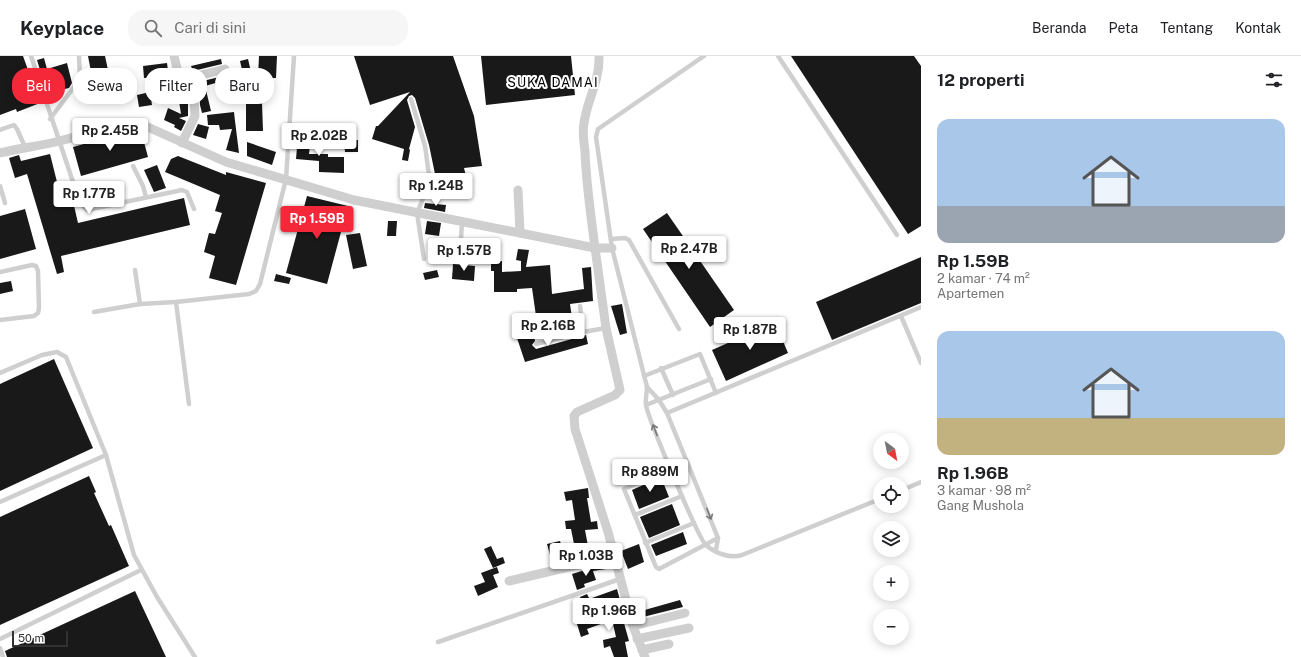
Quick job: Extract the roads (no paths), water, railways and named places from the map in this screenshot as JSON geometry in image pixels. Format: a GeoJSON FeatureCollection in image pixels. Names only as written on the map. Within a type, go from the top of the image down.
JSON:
{"type":"FeatureCollection","features":[{"type":"Feature","properties":{"kind":"street"},"geometry":{"type":"LineString","coordinates":[[174,56],[177,68]]}},
{"type":"Feature","properties":{"kind":"street"},"geometry":{"type":"LineString","coordinates":[[599,56],[600,68],[597,82],[588,100],[583,125],[586,173],[606,328],[620,390],[615,395],[577,412],[574,416],[575,429],[615,556],[637,639],[644,654],[669,644]]}},
{"type":"Feature","properties":{"kind":"street"},"geometry":{"type":"LineString","coordinates":[[182,143],[195,116],[194,104]]}},
{"type":"Feature","properties":{"kind":"street"},"geometry":{"type":"LineString","coordinates":[[0,153],[58,141],[96,130],[130,124],[141,124],[226,162],[354,200],[595,248],[612,244]]}},
{"type":"Feature","properties":{"kind":"street"},"geometry":{"type":"LineString","coordinates":[[518,190],[520,233]]}},
{"type":"Feature","properties":{"kind":"street"},"geometry":{"type":"LineString","coordinates":[[509,581],[615,556]]}},
{"type":"Feature","properties":{"kind":"street"},"geometry":{"type":"LineString","coordinates":[[633,626],[685,613]]}},
{"type":"Feature","properties":{"kind":"street"},"geometry":{"type":"LineString","coordinates":[[637,639],[689,628]]}},
{"type":"Feature","properties":{"kind":"lane"},"geometry":{"type":"LineString","coordinates":[[31,56],[50,119],[80,203],[84,208],[87,210],[182,190],[187,192],[194,209]]}},
{"type":"Feature","properties":{"kind":"lane"},"geometry":{"type":"LineString","coordinates":[[50,119],[80,79],[79,56]]}},
{"type":"Feature","properties":{"kind":"lane"},"geometry":{"type":"LineString","coordinates":[[94,312],[140,304],[176,302],[249,294],[256,291],[260,284],[286,179],[294,56]]}},
{"type":"Feature","properties":{"kind":"lane"},"geometry":{"type":"LineString","coordinates":[[704,56],[598,129],[596,141],[612,244],[647,387],[646,405],[670,469],[705,545],[716,550],[720,554],[737,557],[873,502]]}},
{"type":"Feature","properties":{"kind":"lane"},"geometry":{"type":"LineString","coordinates":[[778,56],[897,234]]}},
{"type":"Feature","properties":{"kind":"lane"},"geometry":{"type":"LineString","coordinates":[[411,99],[425,146],[429,175],[427,189],[418,213],[424,259]]}},
{"type":"Feature","properties":{"kind":"lane"},"geometry":{"type":"LineString","coordinates":[[0,130],[14,125],[18,129],[25,147]]}},
{"type":"Feature","properties":{"kind":"lane"},"geometry":{"type":"LineString","coordinates":[[133,166],[143,186],[146,197]]}},
{"type":"Feature","properties":{"kind":"lane"},"geometry":{"type":"LineString","coordinates":[[0,186],[5,203]]}},
{"type":"Feature","properties":{"kind":"lane"},"geometry":{"type":"LineString","coordinates":[[460,256],[462,222]]}},
{"type":"Feature","properties":{"kind":"lane"},"geometry":{"type":"LineString","coordinates":[[612,244],[625,238],[629,240],[679,329]]}},
{"type":"Feature","properties":{"kind":"lane"},"geometry":{"type":"LineString","coordinates":[[0,272],[32,265],[36,266],[38,271],[39,308],[38,312],[34,316],[0,320]]}},
{"type":"Feature","properties":{"kind":"lane"},"geometry":{"type":"LineString","coordinates":[[135,270],[140,304]]}},
{"type":"Feature","properties":{"kind":"lane"},"geometry":{"type":"LineString","coordinates":[[176,302],[189,404]]}},
{"type":"Feature","properties":{"kind":"lane"},"geometry":{"type":"LineString","coordinates":[[580,306],[584,332]]}},
{"type":"Feature","properties":{"kind":"lane"},"geometry":{"type":"LineString","coordinates":[[667,413],[921,307]]}},
{"type":"Feature","properties":{"kind":"lane"},"geometry":{"type":"LineString","coordinates":[[901,316],[921,363]]}},
{"type":"Feature","properties":{"kind":"lane"},"geometry":{"type":"LineString","coordinates":[[536,344],[606,328]]}},
{"type":"Feature","properties":{"kind":"lane"},"geometry":{"type":"LineString","coordinates":[[0,373],[42,355],[57,352],[66,357],[106,455],[134,555],[141,570],[195,657]]}},
{"type":"Feature","properties":{"kind":"lane"},"geometry":{"type":"LineString","coordinates":[[644,376],[661,368],[700,354],[716,393]]}},
{"type":"Feature","properties":{"kind":"lane"},"geometry":{"type":"LineString","coordinates":[[661,368],[673,395]]}},
{"type":"Feature","properties":{"kind":"lane"},"geometry":{"type":"LineString","coordinates":[[646,405],[711,379]]}},
{"type":"Feature","properties":{"kind":"lane"},"geometry":{"type":"LineString","coordinates":[[647,387],[659,400],[667,413],[718,538],[716,550]]}},
{"type":"Feature","properties":{"kind":"lane"},"geometry":{"type":"LineString","coordinates":[[0,502],[106,455]]}},
{"type":"Feature","properties":{"kind":"lane"},"geometry":{"type":"LineString","coordinates":[[670,469],[625,487],[624,491],[656,567],[659,569],[718,538]]}},
{"type":"Feature","properties":{"kind":"lane"},"geometry":{"type":"LineString","coordinates":[[909,487],[921,482]]}},
{"type":"Feature","properties":{"kind":"lane"},"geometry":{"type":"LineString","coordinates":[[635,515],[682,496]]}},
{"type":"Feature","properties":{"kind":"lane"},"geometry":{"type":"LineString","coordinates":[[645,543],[694,523]]}},
{"type":"Feature","properties":{"kind":"lane"},"geometry":{"type":"LineString","coordinates":[[0,638],[141,570]]}},
{"type":"Feature","properties":{"kind":"lane"},"geometry":{"type":"LineString","coordinates":[[438,642],[620,579]]}},
{"type":"Feature","properties":{"kind":"lane"},"geometry":{"type":"LineString","coordinates":[[0,648],[3,657]]}},
{"type":"Feature","properties":{"kind":"district","name":"SUKA DAMAI"},"geometry":{"type":"Point","coordinates":[553,82]}}]}
